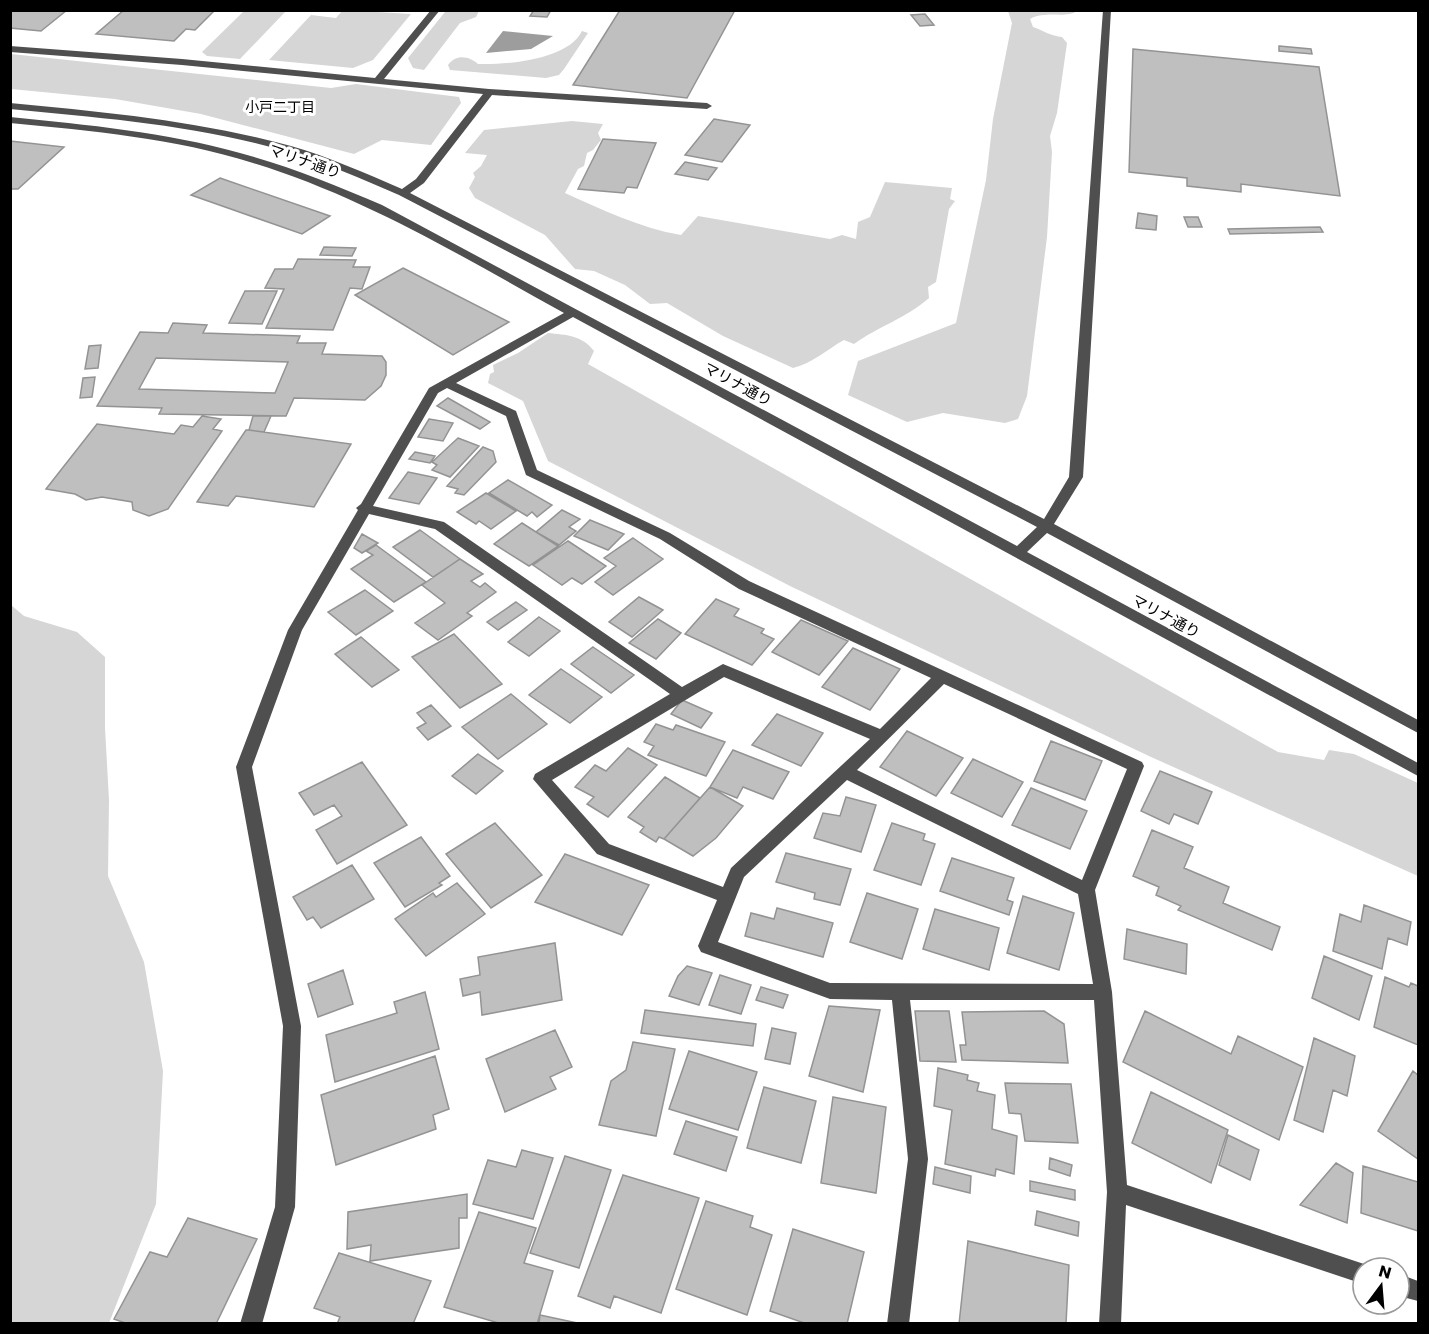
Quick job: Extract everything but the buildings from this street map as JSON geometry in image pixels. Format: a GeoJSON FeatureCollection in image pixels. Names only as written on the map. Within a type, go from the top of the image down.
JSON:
{"type":"FeatureCollection","features":[{"type":"Feature","properties":{"kind":"street"},"geometry":{"type":"LineString","coordinates":[[377,81],[436,10]]}},
{"type":"Feature","properties":{"kind":"street"},"geometry":{"type":"LineString","coordinates":[[1017,555],[1046,526],[1076,477],[1107,10]]}},
{"type":"Feature","properties":{"kind":"street"},"geometry":{"type":"LineString","coordinates":[[10,49],[182,62],[489,92],[707,106]]}},
{"type":"Feature","properties":{"kind":"street"},"geometry":{"type":"LineString","coordinates":[[403,193],[420,182],[489,92]]}},
{"type":"Feature","properties":{"kind":"street","name":"マリナ通り"},"geometry":{"type":"LineString","coordinates":[[10,106],[114,116],[232,135],[326,161],[403,193],[1046,526],[1419,727]]}},
{"type":"Feature","properties":{"kind":"street","name":"マリナ通り"},"geometry":{"type":"LineString","coordinates":[[10,120],[97,129],[214,149],[303,175],[378,207],[1017,555],[1419,770]]}},
{"type":"Feature","properties":{"kind":"street"},"geometry":{"type":"LineString","coordinates":[[251,1323],[285,1207],[292,1026],[244,767],[294,630],[433,391],[572,313]]}},
{"type":"Feature","properties":{"kind":"street"},"geometry":{"type":"LineString","coordinates":[[447,383],[512,414],[531,472],[664,536],[744,585],[1136,766],[1086,890],[1103,992],[1117,1192],[1110,1323]]}},
{"type":"Feature","properties":{"kind":"street"},"geometry":{"type":"LineString","coordinates":[[363,508],[439,525],[682,694]]}},
{"type":"Feature","properties":{"kind":"street"},"geometry":{"type":"LineString","coordinates":[[728,896],[603,849],[541,779],[723,670],[882,737]]}},
{"type":"Feature","properties":{"kind":"street"},"geometry":{"type":"LineString","coordinates":[[942,676],[882,737],[737,873],[707,946],[830,991],[1103,992]]}},
{"type":"Feature","properties":{"kind":"street"},"geometry":{"type":"LineString","coordinates":[[845,772],[1086,890]]}},
{"type":"Feature","properties":{"kind":"street"},"geometry":{"type":"LineString","coordinates":[[898,1323],[918,1159],[900,992]]}},
{"type":"Feature","properties":{"kind":"street"},"geometry":{"type":"LineString","coordinates":[[1117,1192],[1351,1269]]}},
{"type":"Feature","properties":{"kind":"shaded area"},"geometry":{"type":"Polygon","coordinates":[[[343,10],[411,14],[373,60],[353,68],[269,60],[311,15],[336,18],[343,10]]]}},
{"type":"Feature","properties":{"kind":"shaded area"},"geometry":{"type":"Polygon","coordinates":[[[450,10],[479,11],[476,17],[460,23],[424,70],[413,68],[408,58],[445,12],[450,10]]]}},
{"type":"Feature","properties":{"kind":"shaded area"},"geometry":{"type":"Polygon","coordinates":[[[244,11],[286,11],[240,59],[207,56],[202,52],[244,11]]]}},
{"type":"Feature","properties":{"kind":"shaded area"},"geometry":{"type":"Polygon","coordinates":[[[1008,11],[1077,11],[1036,16],[1030,19],[1033,27],[1062,37],[1067,43],[1057,113],[1050,136],[1052,152],[1047,237],[1027,396],[1018,419],[1005,423],[943,413],[907,422],[848,395],[858,361],[956,323],[986,180],[993,119],[1012,23],[1008,11]]]}},
{"type":"Feature","properties":{"kind":"shaded area"},"geometry":{"type":"Polygon","coordinates":[[[503,31],[553,36],[531,49],[486,53],[503,31]]]}},
{"type":"Feature","properties":{"kind":"shaded area"},"geometry":{"type":"Polygon","coordinates":[[[582,31],[588,33],[559,75],[546,78],[450,70],[448,65],[459,58],[467,58],[478,64],[535,59],[564,49],[575,41],[582,31]]]}},
{"type":"Feature","properties":{"kind":"shaded area"},"geometry":{"type":"Polygon","coordinates":[[[11,54],[331,88],[356,84],[459,97],[461,103],[431,145],[382,140],[354,154],[201,114],[115,99],[11,89],[11,54]]]}},
{"type":"Feature","properties":{"kind":"shaded area"},"geometry":{"type":"Polygon","coordinates":[[[572,121],[603,124],[598,133],[601,140],[593,150],[587,153],[584,166],[578,169],[565,193],[636,223],[681,235],[698,216],[830,239],[842,235],[856,239],[858,222],[870,217],[885,182],[952,188],[950,199],[955,201],[949,209],[936,282],[928,287],[929,298],[911,312],[854,344],[844,340],[813,360],[793,368],[723,336],[667,303],[650,304],[625,285],[594,271],[575,269],[545,235],[475,198],[469,188],[475,177],[473,173],[481,166],[487,155],[465,153],[484,130],[572,121]]]}},
{"type":"Feature","properties":{"kind":"shaded area"},"geometry":{"type":"Polygon","coordinates":[[[548,333],[579,339],[594,351],[588,364],[1278,752],[1324,760],[1329,750],[1354,754],[1418,783],[1418,876],[1151,757],[790,586],[548,461],[523,401],[488,383],[490,374],[494,372],[493,365],[518,353],[548,333]]]}},
{"type":"Feature","properties":{"kind":"shaded area"},"geometry":{"type":"Polygon","coordinates":[[[11,605],[24,616],[77,632],[105,657],[105,728],[109,800],[108,876],[144,962],[163,1071],[156,1204],[109,1323],[11,1323],[11,605]]]}},
{"type":"Feature","properties":{"kind":"district","name":"小戸二丁目"},"geometry":{"type":"Point","coordinates":[280,107]}}]}
